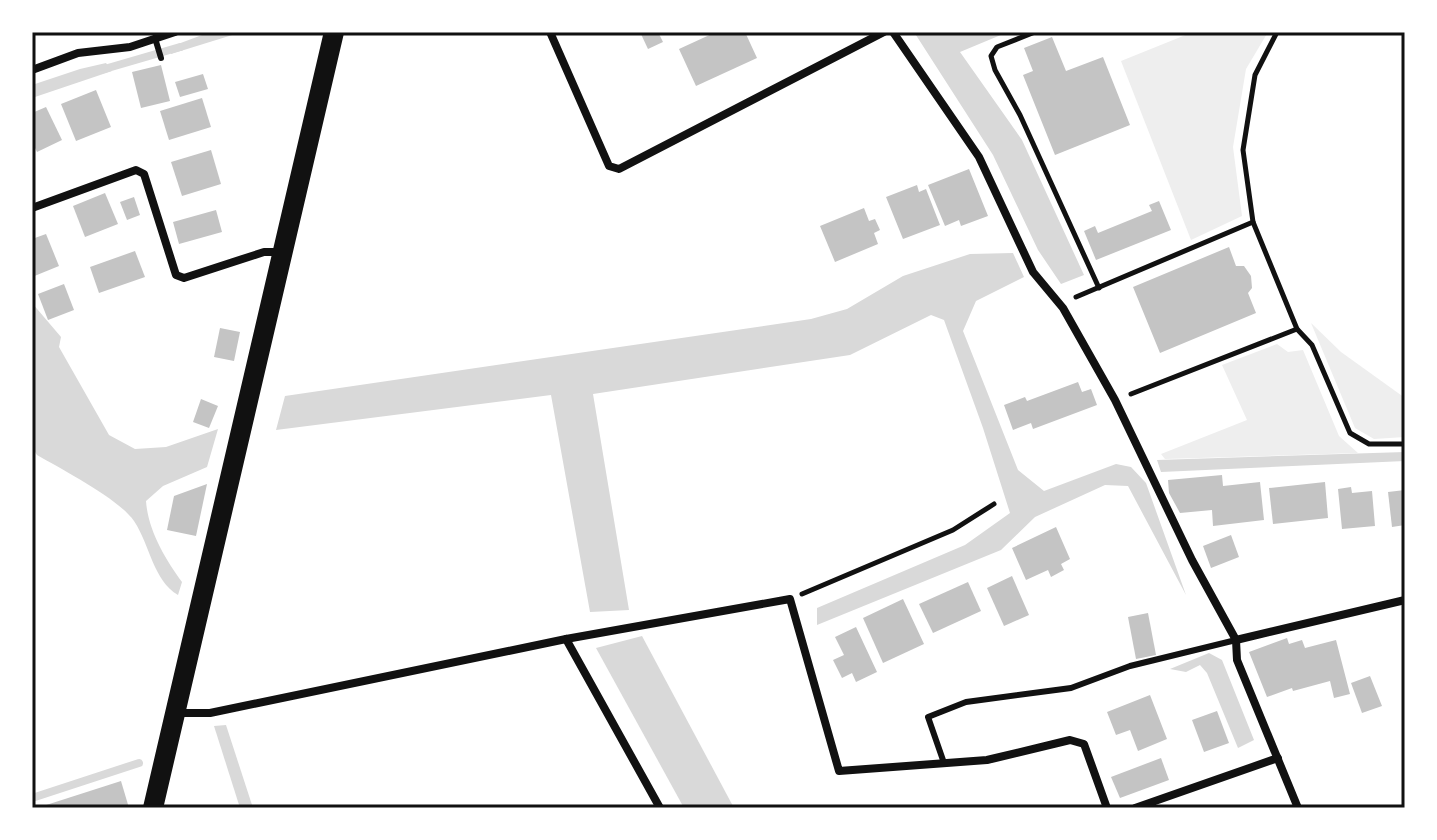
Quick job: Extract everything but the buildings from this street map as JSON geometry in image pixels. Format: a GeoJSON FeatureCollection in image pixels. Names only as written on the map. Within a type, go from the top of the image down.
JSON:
{"type":"FeatureCollection","features":[{"type":"Feature","properties":{"kind":"main road"},"geometry":{"type":"LineString","coordinates":[[153,808],[334,32]]}},
{"type":"Feature","properties":{"kind":"street"},"geometry":{"type":"LineString","coordinates":[[32,70],[78,53],[130,47],[175,32]]}},
{"type":"Feature","properties":{"kind":"street"},"geometry":{"type":"LineString","coordinates":[[550,32],[609,166],[619,169],[884,32]]}},
{"type":"Feature","properties":{"kind":"street"},"geometry":{"type":"LineString","coordinates":[[893,32],[979,157],[1033,272],[1063,308],[1115,400],[1192,560],[1236,640],[1237,660],[1298,808]]}},
{"type":"Feature","properties":{"kind":"street"},"geometry":{"type":"LineString","coordinates":[[32,208],[136,170],[144,174],[176,275],[184,278],[264,252],[283,252]]}},
{"type":"Feature","properties":{"kind":"street"},"geometry":{"type":"LineString","coordinates":[[175,713],[210,713],[566,639],[790,599],[839,771],[987,760],[1070,740],[1084,744],[1107,808]]}},
{"type":"Feature","properties":{"kind":"street"},"geometry":{"type":"LineString","coordinates":[[1236,640],[1405,600]]}},
{"type":"Feature","properties":{"kind":"street"},"geometry":{"type":"LineString","coordinates":[[566,639],[660,808]]}},
{"type":"Feature","properties":{"kind":"street"},"geometry":{"type":"LineString","coordinates":[[1135,808],[1278,758]]}},
{"type":"Feature","properties":{"kind":"lane"},"geometry":{"type":"LineString","coordinates":[[155,38],[161,58]]}},
{"type":"Feature","properties":{"kind":"lane"},"geometry":{"type":"LineString","coordinates":[[944,763],[928,717],[966,702],[1071,688],[1130,666],[1236,640]]}},
{"type":"Feature","properties":{"kind":"path"},"geometry":{"type":"LineString","coordinates":[[1035,32],[997,47],[991,56],[1099,288]]}},
{"type":"Feature","properties":{"kind":"path"},"geometry":{"type":"LineString","coordinates":[[1277,32],[1255,75],[1243,150],[1253,222],[1297,329],[1312,345],[1350,433],[1369,444],[1405,444]]}},
{"type":"Feature","properties":{"kind":"path"},"geometry":{"type":"LineString","coordinates":[[1063,308],[1073,298],[1253,222]]}},
{"type":"Feature","properties":{"kind":"path"},"geometry":{"type":"LineString","coordinates":[[1115,400],[1297,329]]}},
{"type":"Feature","properties":{"kind":"path"},"geometry":{"type":"LineString","coordinates":[[790,599],[953,530],[994,504]]}},
{"type":"Feature","properties":{"kind":"shaded area"},"geometry":{"type":"Polygon","coordinates":[[[210,32],[242,32],[171,54],[170,47],[210,32]]]}},
{"type":"Feature","properties":{"kind":"shaded area"},"geometry":{"type":"Polygon","coordinates":[[[914,32],[1008,32],[960,52],[1022,140],[1084,275],[1061,284],[1038,250],[993,155],[914,32]]]}},
{"type":"Feature","properties":{"kind":"shaded area"},"geometry":{"type":"Polygon","coordinates":[[[1193,32],[1268,32],[1246,69],[1233,147],[1242,216],[1191,240],[1121,61],[1193,32]]]}},
{"type":"Feature","properties":{"kind":"shaded area"},"geometry":{"type":"Polygon","coordinates":[[[106,63],[112,71],[32,98],[32,85],[106,63]]]}},
{"type":"Feature","properties":{"kind":"shaded area"},"geometry":{"type":"Polygon","coordinates":[[[1013,253],[1024,277],[976,301],[963,331],[1018,470],[1044,491],[1116,464],[1131,467],[1146,483],[1186,595],[1128,486],[1105,485],[1035,517],[1001,550],[817,625],[817,608],[965,545],[1010,513],[944,320],[931,315],[850,355],[593,394],[629,610],[590,612],[551,395],[276,430],[285,396],[811,319],[847,309],[903,276],[970,254],[1013,253]]]}},
{"type":"Feature","properties":{"kind":"shaded area"},"geometry":{"type":"Polygon","coordinates":[[[32,303],[61,337],[59,347],[109,435],[135,449],[166,447],[218,429],[207,467],[163,486],[146,501],[158,544],[182,582],[178,595],[163,580],[127,512],[90,485],[37,455],[32,447],[32,303]]]}},
{"type":"Feature","properties":{"kind":"shaded area"},"geometry":{"type":"Polygon","coordinates":[[[1311,323],[1341,352],[1405,398],[1405,437],[1374,439],[1355,428],[1311,323]]]}},
{"type":"Feature","properties":{"kind":"shaded area"},"geometry":{"type":"Polygon","coordinates":[[[1277,344],[1288,352],[1303,350],[1339,436],[1358,453],[1165,459],[1161,454],[1247,420],[1222,365],[1277,344]]]}},
{"type":"Feature","properties":{"kind":"shaded area"},"geometry":{"type":"Polygon","coordinates":[[[1405,452],[1405,461],[1161,472],[1157,460],[1405,452]]]}},
{"type":"Feature","properties":{"kind":"shaded area"},"geometry":{"type":"Polygon","coordinates":[[[642,636],[734,808],[684,808],[596,648],[642,636]]]}},
{"type":"Feature","properties":{"kind":"shaded area"},"geometry":{"type":"Polygon","coordinates":[[[1209,653],[1222,660],[1254,740],[1238,748],[1207,673],[1200,665],[1186,672],[1170,669],[1209,653]]]}},
{"type":"Feature","properties":{"kind":"shaded area"},"geometry":{"type":"Polygon","coordinates":[[[226,725],[253,808],[240,808],[214,726],[226,725]]]}},
{"type":"Feature","properties":{"kind":"waterway"},"geometry":{"type":"LineString","coordinates":[[101,70],[180,47]]}},
{"type":"Feature","properties":{"kind":"waterway"},"geometry":{"type":"LineString","coordinates":[[32,798],[139,763]]}}]}
